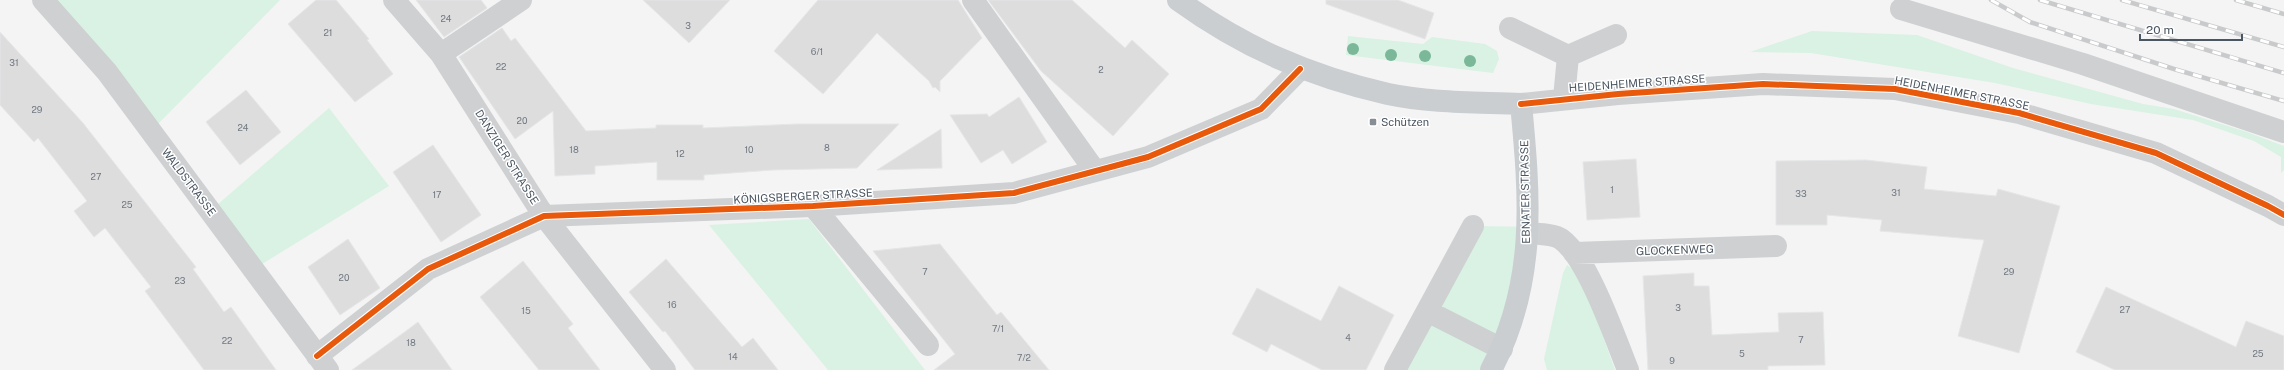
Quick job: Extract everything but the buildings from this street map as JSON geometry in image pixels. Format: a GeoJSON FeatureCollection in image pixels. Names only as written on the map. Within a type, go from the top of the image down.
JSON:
{"type":"FeatureCollection","features":[{"type":"Feature","properties":{"kind":"main road","name":"HEIDENHEIMER STRASSE"},"geometry":{"type":"LineString","coordinates":[[1178,0],[1198,15],[1262,52],[1300,69],[1388,94],[1450,101],[1521,104]]}},
{"type":"Feature","properties":{"kind":"main road","name":"EBNATER STRASSE"},"geometry":{"type":"LineString","coordinates":[[1491,370],[1502,349],[1524,278],[1528,233],[1527,163],[1521,104]]}},
{"type":"Feature","properties":{"kind":"street","name":"WALDSTRASSE"},"geometry":{"type":"LineString","coordinates":[[43,0],[107,72],[323,363]]}},
{"type":"Feature","properties":{"kind":"street","name":"DANZIGER STRASSE"},"geometry":{"type":"LineString","coordinates":[[394,0],[441,54],[544,216],[665,370]]}},
{"type":"Feature","properties":{"kind":"street"},"geometry":{"type":"LineString","coordinates":[[441,54],[521,0]]}},
{"type":"Feature","properties":{"kind":"street"},"geometry":{"type":"LineString","coordinates":[[972,0],[1096,171]]}},
{"type":"Feature","properties":{"kind":"street"},"geometry":{"type":"LineString","coordinates":[[1901,9],[2083,64],[2284,132]]}},
{"type":"Feature","properties":{"kind":"street"},"geometry":{"type":"LineString","coordinates":[[1510,28],[1568,56],[1616,35]]}},
{"type":"Feature","properties":{"kind":"street"},"geometry":{"type":"LineString","coordinates":[[1564,98],[1568,56]]}},
{"type":"Feature","properties":{"kind":"street","name":"KÖNIGSBERGER STRASSE"},"geometry":{"type":"LineString","coordinates":[[323,363],[428,269],[544,216],[814,206],[1014,193],[1148,157],[1261,110],[1300,69]]}},
{"type":"Feature","properties":{"kind":"street","name":"HEIDENHEIMER STRASSE"},"geometry":{"type":"LineString","coordinates":[[1521,104],[1564,98],[1763,84],[1895,89],[2019,113],[2156,153],[2284,215]]}},
{"type":"Feature","properties":{"kind":"street"},"geometry":{"type":"LineString","coordinates":[[814,206],[928,345]]}},
{"type":"Feature","properties":{"kind":"street"},"geometry":{"type":"LineString","coordinates":[[1395,370],[1473,226]]}},
{"type":"Feature","properties":{"kind":"street"},"geometry":{"type":"LineString","coordinates":[[1528,233],[1560,238],[1574,253],[1599,298],[1628,370]]}},
{"type":"Feature","properties":{"kind":"street","name":"GLOCKENWEG"},"geometry":{"type":"LineString","coordinates":[[1574,253],[1776,246]]}},
{"type":"Feature","properties":{"kind":"street"},"geometry":{"type":"LineString","coordinates":[[1427,311],[1502,349]]}},
{"type":"Feature","properties":{"kind":"green space"},"geometry":{"type":"Polygon","coordinates":[[[48,0],[280,0],[157,125],[48,0]]]}},
{"type":"Feature","properties":{"kind":"green space"},"geometry":{"type":"Polygon","coordinates":[[[1812,31],[1917,35],[2013,68],[2143,104],[2174,109],[2247,132],[2284,146],[2284,170],[2281,173],[2281,157],[2254,141],[2193,120],[2091,104],[1995,83],[1811,53],[1750,52],[1812,31]]]}},
{"type":"Feature","properties":{"kind":"green space"},"geometry":{"type":"Polygon","coordinates":[[[1348,36],[1423,44],[1432,37],[1485,44],[1497,51],[1499,59],[1493,73],[1346,55],[1348,36]]]}},
{"type":"Feature","properties":{"kind":"green space"},"geometry":{"type":"Polygon","coordinates":[[[329,108],[389,186],[262,264],[217,205],[329,108]]]}},
{"type":"Feature","properties":{"kind":"green space"},"geometry":{"type":"Polygon","coordinates":[[[809,219],[925,370],[828,370],[709,225],[809,219]]]}},
{"type":"Feature","properties":{"kind":"green space"},"geometry":{"type":"Polygon","coordinates":[[[1473,226],[1534,227],[1488,370],[1395,370],[1473,226]]]}},
{"type":"Feature","properties":{"kind":"green space"},"geometry":{"type":"Polygon","coordinates":[[[1567,265],[1581,275],[1615,370],[1547,370],[1544,359],[1563,273],[1567,265]]]}},
{"type":"Feature","properties":{"kind":"railway"},"geometry":{"type":"LineString","coordinates":[[1991,0],[2030,22],[2174,69],[2284,101]]}},
{"type":"Feature","properties":{"kind":"railway"},"geometry":{"type":"LineString","coordinates":[[2040,0],[2284,73]]}},
{"type":"Feature","properties":{"kind":"railway"},"geometry":{"type":"LineString","coordinates":[[2122,0],[2284,47]]}},
{"type":"Feature","properties":{"kind":"railway"},"geometry":{"type":"LineString","coordinates":[[2236,0],[2284,14]]}},
{"type":"Feature","properties":{"kind":"cycle path"},"geometry":{"type":"LineString","coordinates":[[317,356],[428,269],[544,216],[813,206],[1014,193],[1148,157],[1261,109],[1300,69]]}},
{"type":"Feature","properties":{"kind":"cycle path"},"geometry":{"type":"LineString","coordinates":[[1521,104],[1618,94],[1763,84],[1895,89],[2019,113],[2156,153],[2284,215]]}},
{"type":"Feature","properties":{"kind":"place","name":"Schützen"},"geometry":{"type":"Point","coordinates":[1373,122]}}]}
